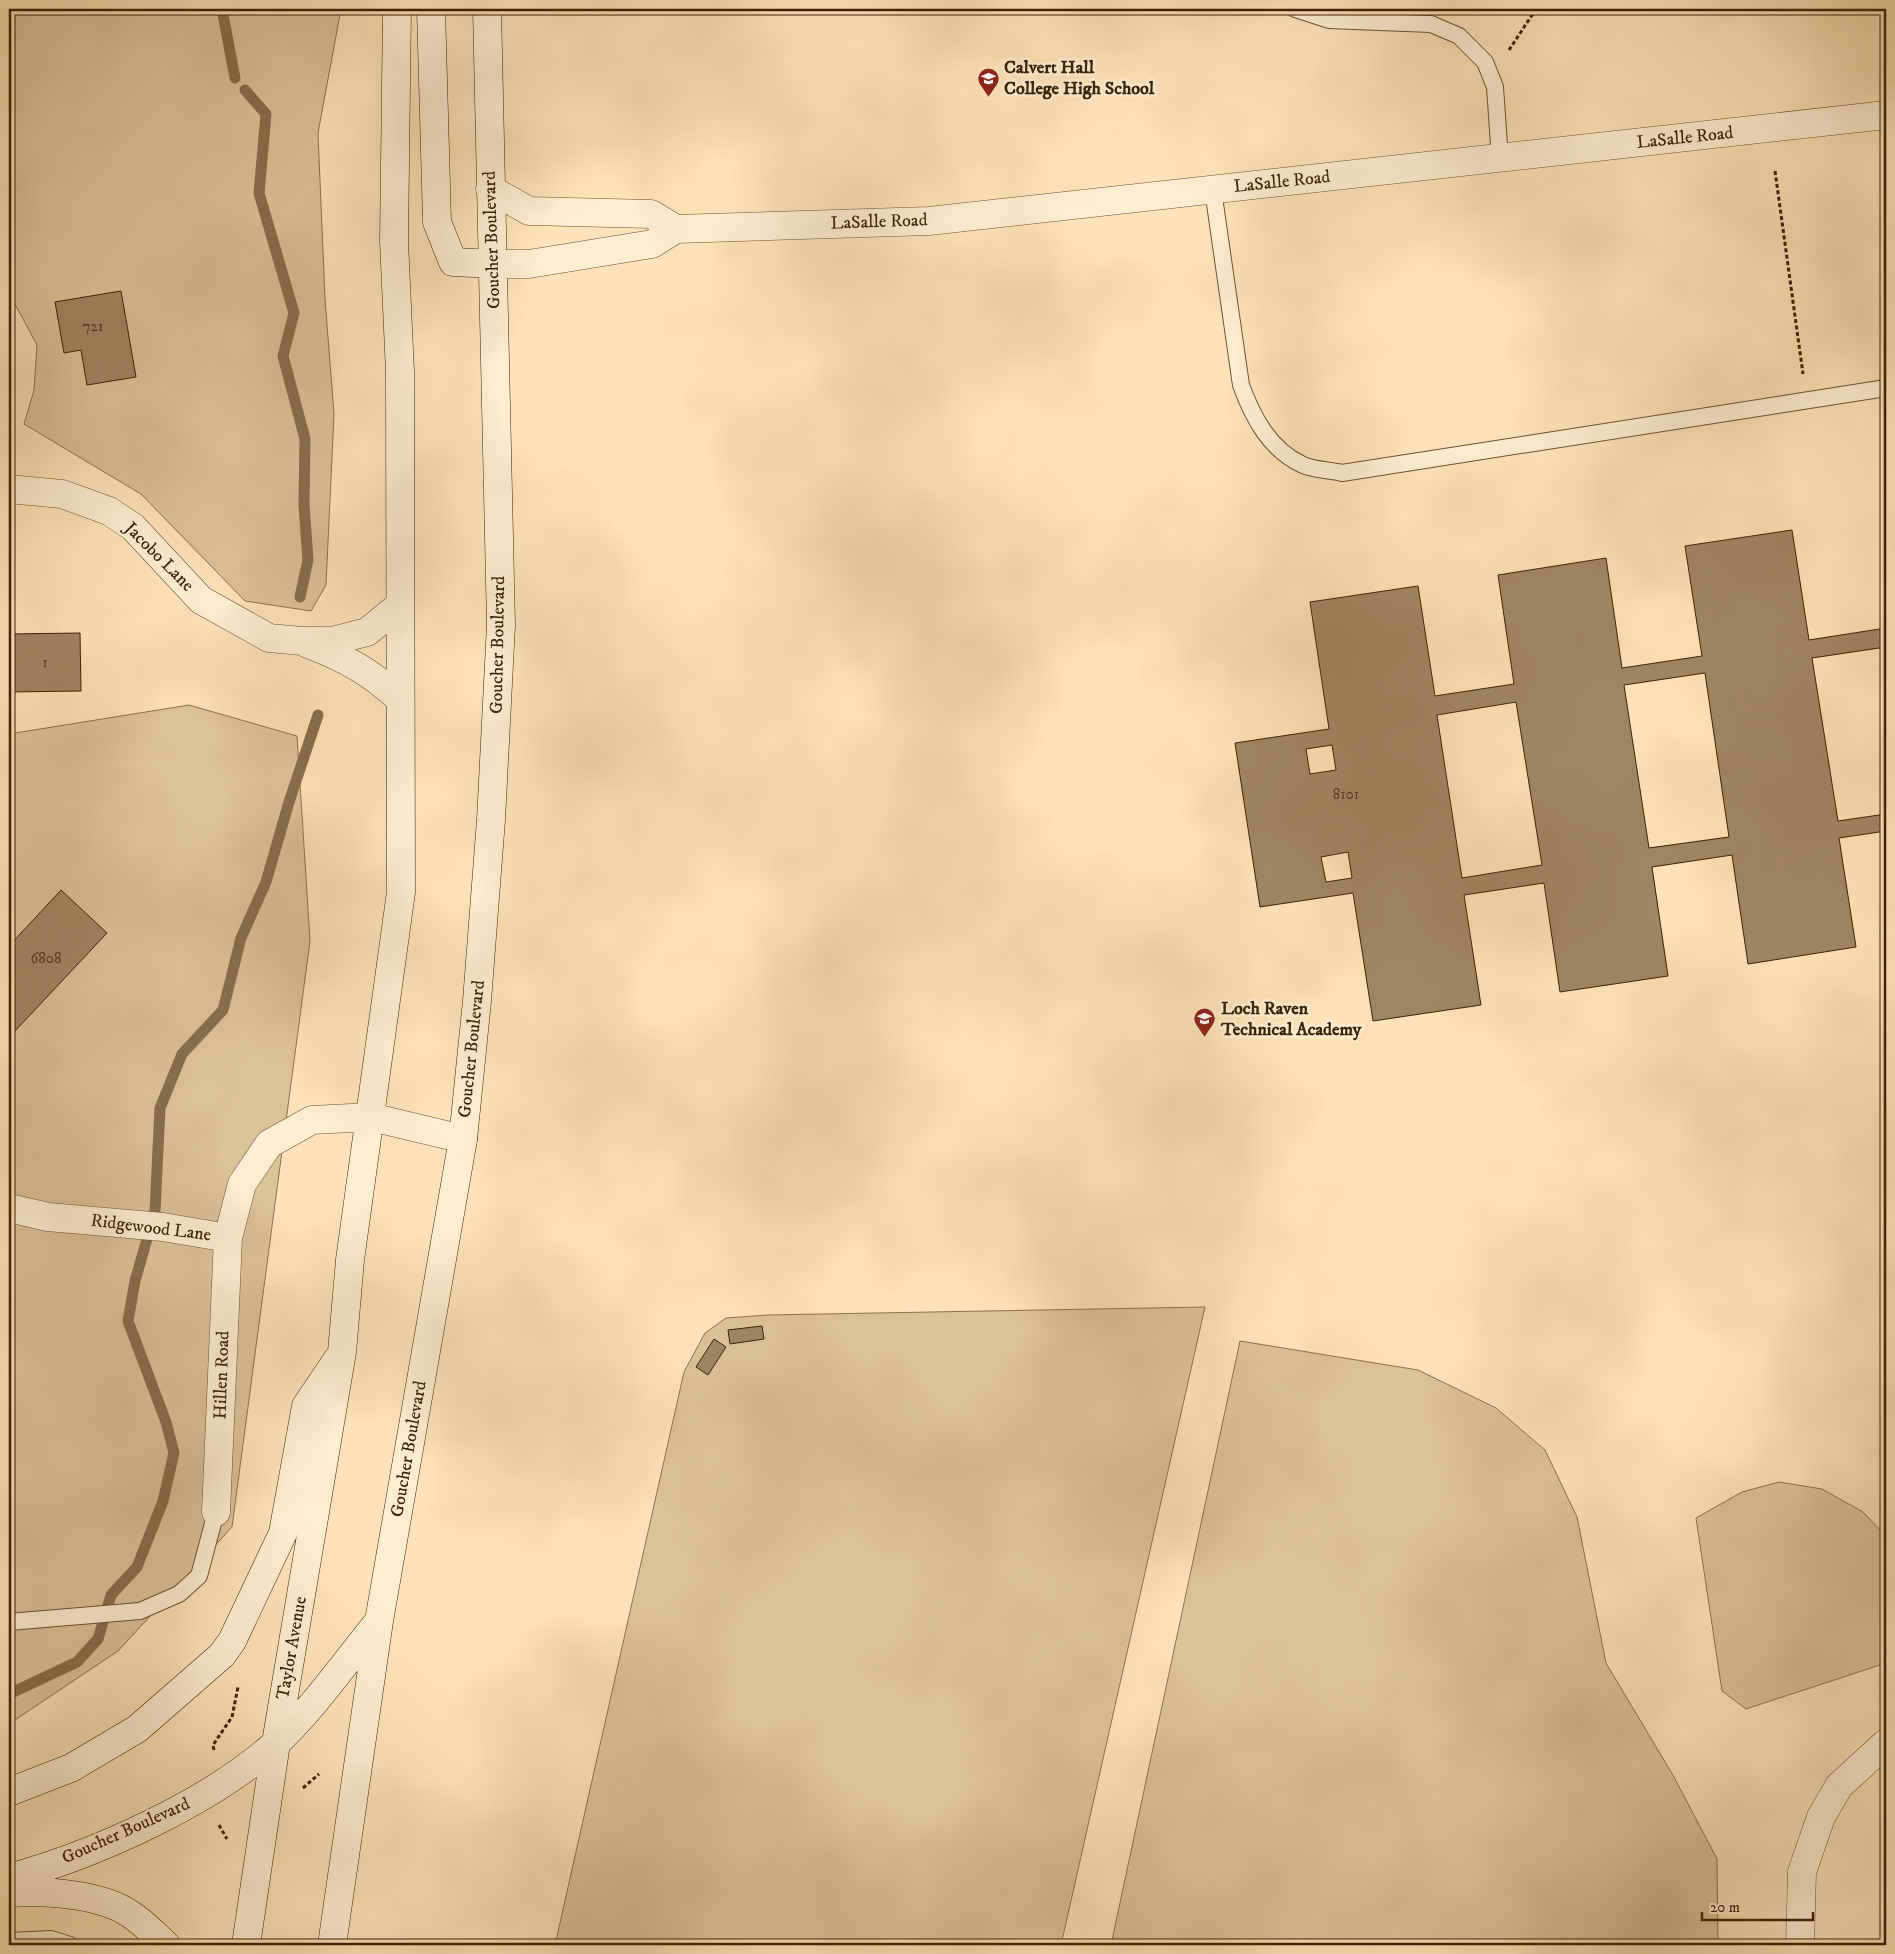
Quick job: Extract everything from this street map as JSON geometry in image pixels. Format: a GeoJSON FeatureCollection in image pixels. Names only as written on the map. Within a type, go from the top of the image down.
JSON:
{"type":"FeatureCollection","features":[{"type":"Feature","properties":{"kind":"main road"},"geometry":{"type":"LineString","coordinates":[[9,1792],[71,1768],[137,1729],[222,1655],[232,1641],[283,1533],[306,1406],[342,1352],[350,1260],[401,892],[400,372],[394,241],[397,9]]}},
{"type":"Feature","properties":{"kind":"main road"},"geometry":{"type":"LineString","coordinates":[[431,9],[437,222],[454,262],[529,264],[652,244],[676,229],[651,214],[529,211],[490,189]]}},
{"type":"Feature","properties":{"kind":"main road","name":"Goucher Boulevard"},"geometry":{"type":"LineString","coordinates":[[9,1878],[84,1853],[178,1811],[250,1764],[276,1743],[327,1685],[379,1621],[463,1139],[477,1001],[491,820],[502,624],[494,365],[494,264],[490,189],[487,9]]}},
{"type":"Feature","properties":{"kind":"main road","name":"LaSalle Road"},"geometry":{"type":"LineString","coordinates":[[676,229],[928,221],[1886,115]]}},
{"type":"Feature","properties":{"kind":"main road","name":"Jacobo Lane"},"geometry":{"type":"LineString","coordinates":[[9,489],[62,494],[110,511],[133,527],[201,600],[269,638],[332,641],[367,632],[400,605]]}},
{"type":"Feature","properties":{"kind":"main road","name":"Jacobo Lane"},"geometry":{"type":"LineString","coordinates":[[302,641],[344,658],[377,677],[400,699]]}},
{"type":"Feature","properties":{"kind":"main road","name":"Ridgewood Lane"},"geometry":{"type":"LineString","coordinates":[[9,1208],[48,1217],[132,1226],[163,1227],[228,1238],[242,1184],[269,1144],[312,1120],[371,1117],[463,1139]]}},
{"type":"Feature","properties":{"kind":"main road","name":"Hillen Road"},"geometry":{"type":"LineString","coordinates":[[216,1512],[228,1238]]}},
{"type":"Feature","properties":{"kind":"main road","name":"Taylor Avenue"},"geometry":{"type":"LineString","coordinates":[[246,1945],[276,1743],[342,1352]]}},
{"type":"Feature","properties":{"kind":"main road"},"geometry":{"type":"LineString","coordinates":[[332,1945],[379,1621]]}},
{"type":"Feature","properties":{"kind":"main road"},"geometry":{"type":"LineString","coordinates":[[1800,1945],[1802,1872],[1821,1818],[1839,1786],[1886,1743]]}},
{"type":"Feature","properties":{"kind":"main road"},"geometry":{"type":"LineString","coordinates":[[9,1893],[68,1894],[114,1905],[142,1923],[166,1945]]}},
{"type":"Feature","properties":{"kind":"lane"},"geometry":{"type":"LineString","coordinates":[[1295,9],[1329,20],[1431,24],[1459,36],[1485,62],[1495,87],[1500,159]]}},
{"type":"Feature","properties":{"kind":"lane"},"geometry":{"type":"LineString","coordinates":[[1213,190],[1241,385],[1252,414],[1275,446],[1304,466],[1342,472],[1886,388]]}},
{"type":"Feature","properties":{"kind":"lane"},"geometry":{"type":"LineString","coordinates":[[9,1622],[140,1611],[179,1594],[200,1576],[216,1512]]}},
{"type":"Feature","properties":{"kind":"lane"},"geometry":{"type":"LineString","coordinates":[[9,1941],[51,1939],[70,1945]]}},
{"type":"Feature","properties":{"kind":"path"},"geometry":{"type":"LineString","coordinates":[[1506,54],[1536,9]]}},
{"type":"Feature","properties":{"kind":"path"},"geometry":{"type":"LineString","coordinates":[[1775,172],[1803,380]]}},
{"type":"Feature","properties":{"kind":"path"},"geometry":{"type":"LineString","coordinates":[[215,1755],[213,1745],[232,1717],[239,1681]]}},
{"type":"Feature","properties":{"kind":"path"},"geometry":{"type":"LineString","coordinates":[[296,1794],[319,1774]]}},
{"type":"Feature","properties":{"kind":"path"},"geometry":{"type":"LineString","coordinates":[[215,1818],[230,1844]]}},
{"type":"Feature","properties":{"kind":"shaded area"},"geometry":{"type":"Polygon","coordinates":[[[9,9],[341,9],[318,133],[325,299],[334,414],[326,585],[311,611],[245,601],[141,494],[24,424],[34,390],[37,345],[9,293],[9,9]]]}},
{"type":"Feature","properties":{"kind":"shaded area"},"geometry":{"type":"Polygon","coordinates":[[[189,705],[297,736],[310,941],[232,1527],[118,1651],[9,1724],[9,734],[189,705]]]}},
{"type":"Feature","properties":{"kind":"shaded area"},"geometry":{"type":"Polygon","coordinates":[[[1205,1307],[1061,1945],[555,1945],[684,1372],[705,1333],[726,1318],[768,1315],[1205,1307]]]}},
{"type":"Feature","properties":{"kind":"shaded area"},"geometry":{"type":"Polygon","coordinates":[[[1240,1341],[1418,1370],[1496,1408],[1545,1450],[1577,1517],[1606,1663],[1674,1777],[1717,1859],[1718,1945],[1111,1945],[1240,1341]]]}},
{"type":"Feature","properties":{"kind":"shaded area"},"geometry":{"type":"Polygon","coordinates":[[[1779,1482],[1822,1489],[1863,1512],[1886,1536],[1886,1663],[1746,1709],[1722,1691],[1696,1518],[1742,1492],[1779,1482]]]}},
{"type":"Feature","properties":{"kind":"building"},"geometry":{"type":"Polygon","coordinates":[[[121,291],[136,377],[87,385],[81,350],[64,353],[55,302],[121,291]]]}},
{"type":"Feature","properties":{"kind":"building"},"geometry":{"type":"Polygon","coordinates":[[[1792,530],[1809,640],[1886,628],[1886,647],[1812,658],[1838,821],[1886,814],[1886,831],[1839,838],[1856,947],[1748,964],[1732,855],[1652,867],[1668,976],[1560,992],[1544,883],[1464,895],[1481,1005],[1373,1021],[1353,893],[1260,907],[1235,743],[1329,729],[1310,602],[1418,586],[1435,696],[1514,684],[1498,575],[1606,558],[1622,668],[1702,656],[1685,546],[1792,530]],[[1705,673],[1624,685],[1649,848],[1729,837],[1705,673]],[[1516,702],[1437,715],[1462,878],[1542,865],[1516,702]],[[1332,745],[1306,749],[1310,774],[1336,770],[1332,745]],[[1348,852],[1321,857],[1326,882],[1352,878],[1348,852]]]}},
{"type":"Feature","properties":{"kind":"building"},"geometry":{"type":"Polygon","coordinates":[[[80,633],[81,691],[9,692],[9,634],[80,633]]]}},
{"type":"Feature","properties":{"kind":"building"},"geometry":{"type":"Polygon","coordinates":[[[61,890],[107,933],[15,1031],[9,1025],[9,975],[11,973],[9,970],[9,946],[61,890]]]}},
{"type":"Feature","properties":{"kind":"building"},"geometry":{"type":"Polygon","coordinates":[[[762,1326],[764,1339],[730,1344],[728,1330],[762,1326]]]}},
{"type":"Feature","properties":{"kind":"building"},"geometry":{"type":"Polygon","coordinates":[[[714,1339],[726,1347],[708,1375],[696,1367],[714,1339]]]}},
{"type":"Feature","properties":{"kind":"waterway"},"geometry":{"type":"LineString","coordinates":[[222,9],[235,78]]}},
{"type":"Feature","properties":{"kind":"waterway"},"geometry":{"type":"LineString","coordinates":[[245,90],[266,114],[259,193],[294,313],[283,356],[305,439],[304,505],[308,560],[300,597]]}},
{"type":"Feature","properties":{"kind":"waterway"},"geometry":{"type":"LineString","coordinates":[[9,1694],[77,1662],[98,1639],[111,1595],[137,1567],[163,1501],[174,1453],[166,1422],[128,1321],[135,1281],[155,1211],[160,1108],[182,1054],[223,1010],[241,938],[266,882],[289,802],[318,715]]}},
{"type":"Feature","properties":{"kind":"place","name":"Calvert Hall College High School"},"geometry":{"type":"Point","coordinates":[988,97]}},
{"type":"Feature","properties":{"kind":"place","name":"Loch Raven Technical Academy"},"geometry":{"type":"Point","coordinates":[1205,1038]}}]}
